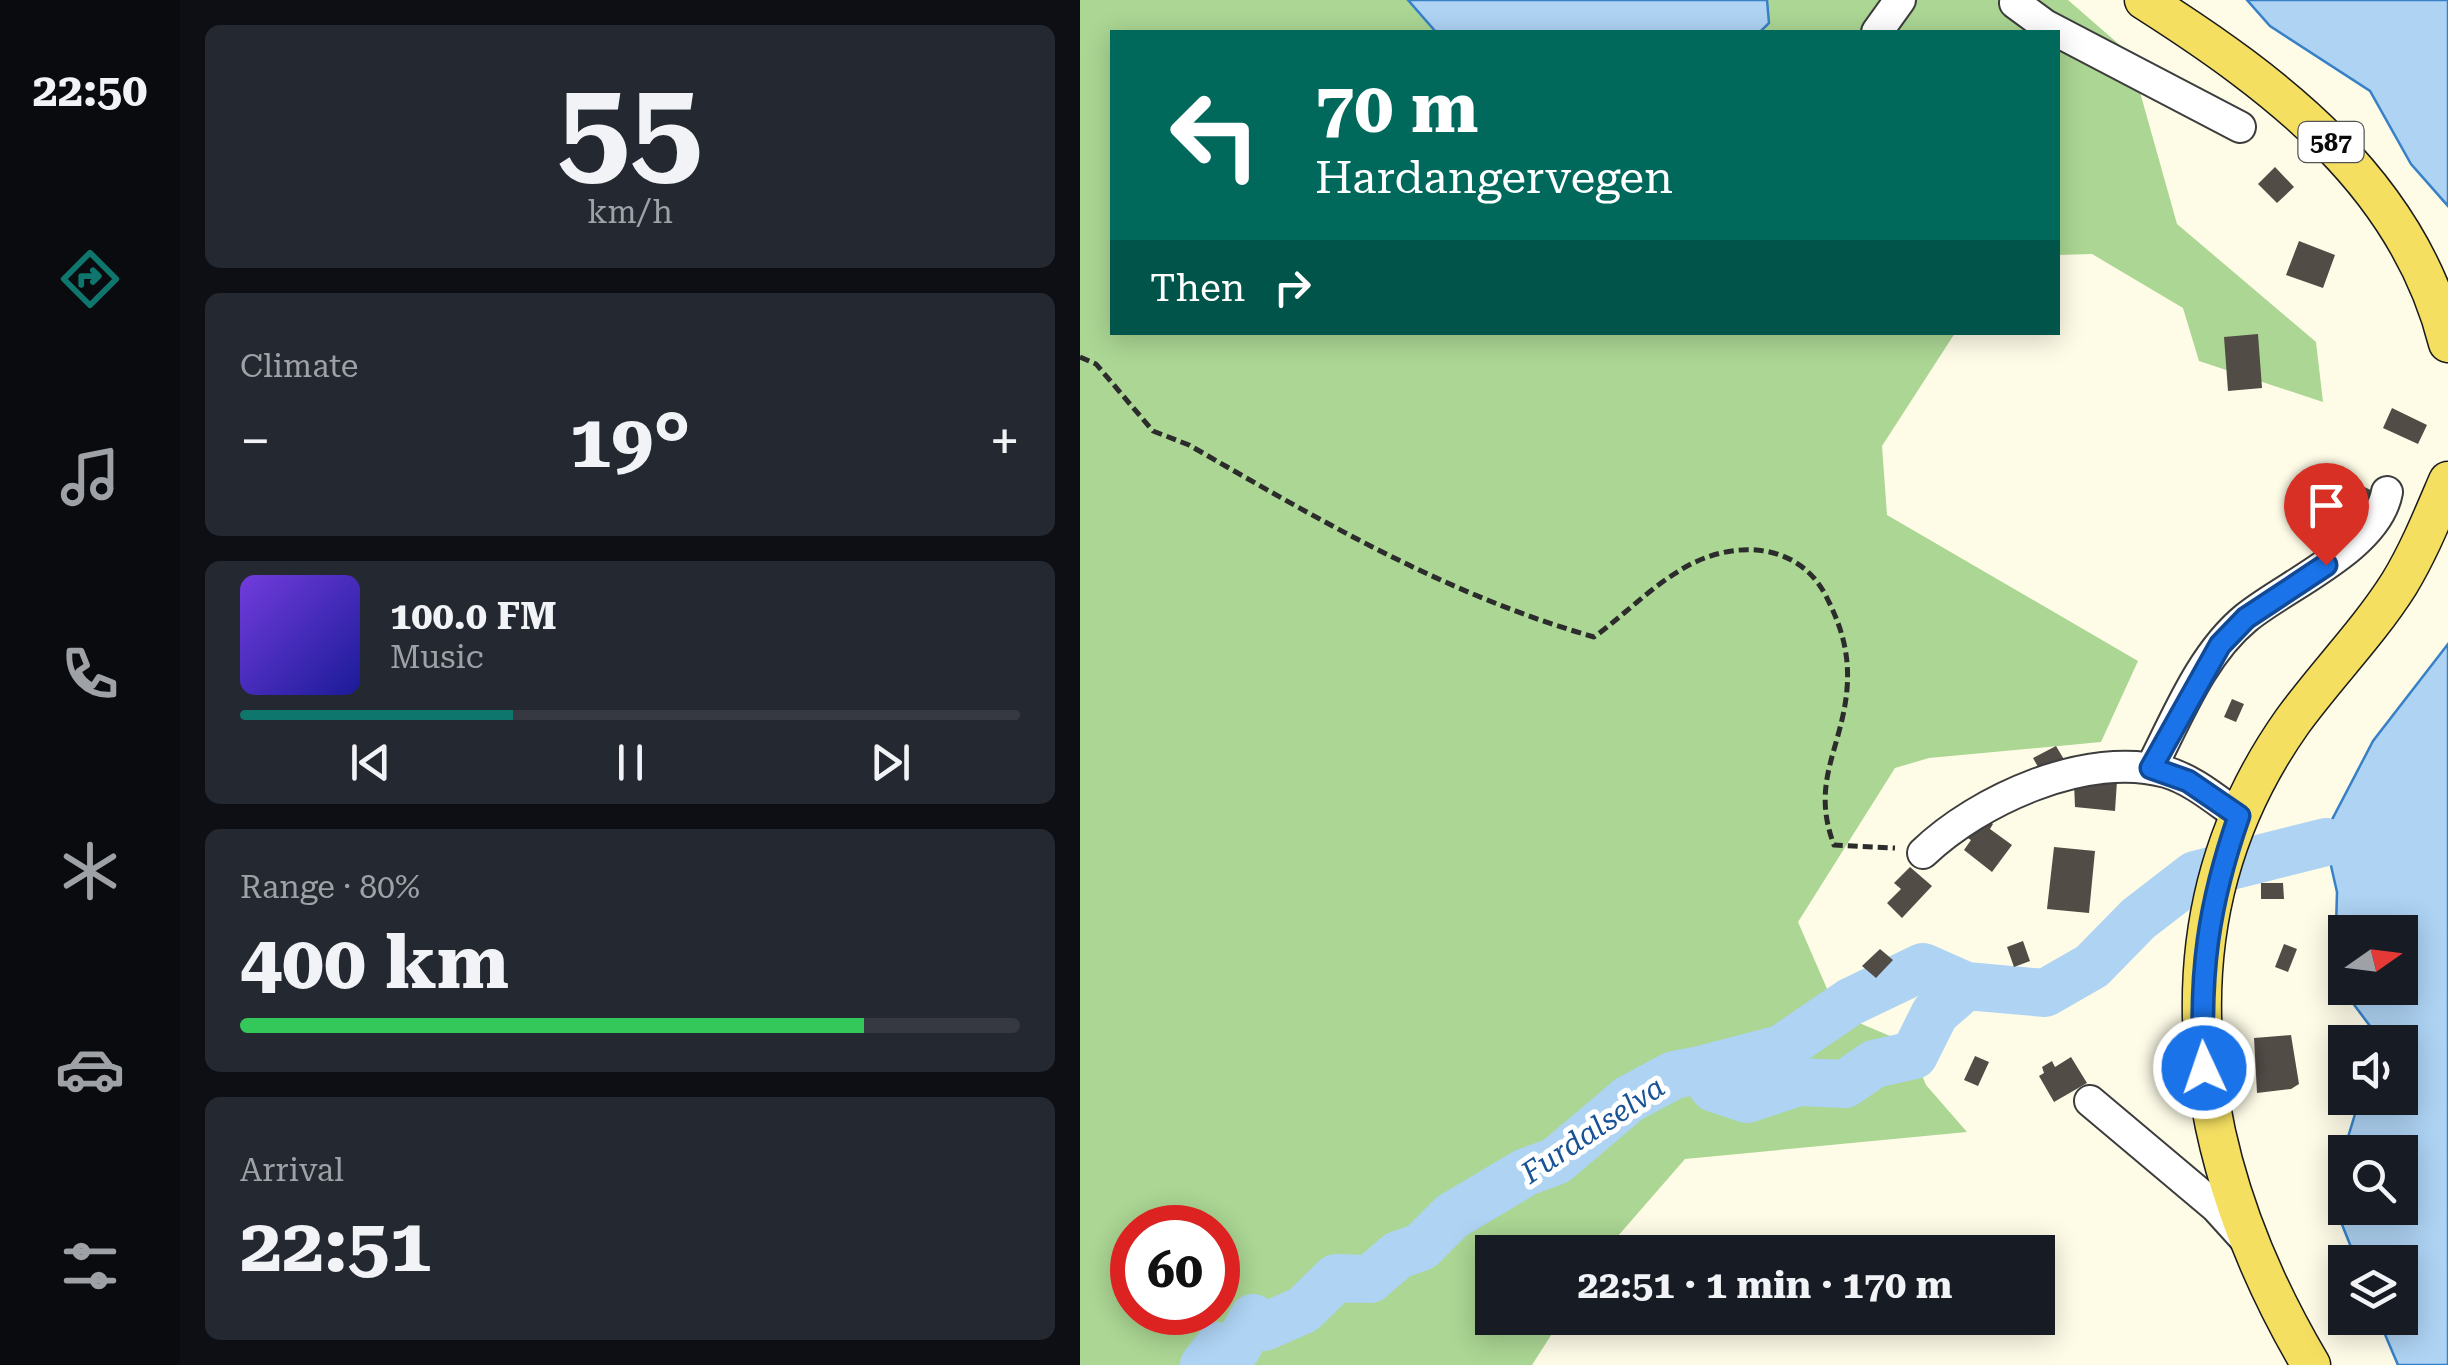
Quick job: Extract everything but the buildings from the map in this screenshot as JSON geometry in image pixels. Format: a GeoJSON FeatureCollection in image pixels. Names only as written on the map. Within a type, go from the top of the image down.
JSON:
{"type":"FeatureCollection","features":[{"type":"Feature","properties":{"kind":"main road","name":"587"},"geometry":{"type":"LineString","coordinates":[[2144,0],[2288,101],[2358,173],[2413,244],[2438,302],[2448,342]]}},
{"type":"Feature","properties":{"kind":"main road"},"geometry":{"type":"LineString","coordinates":[[2311,1365],[2246,1239],[2214,1131],[2200,1007],[2204,944],[2216,884],[2239,816],[2292,722],[2398,584],[2448,481]]}},
{"type":"Feature","properties":{"kind":"lane"},"geometry":{"type":"LineString","coordinates":[[1878,30],[1900,0]]}},
{"type":"Feature","properties":{"kind":"lane"},"geometry":{"type":"LineString","coordinates":[[2012,1],[2055,30]]}},
{"type":"Feature","properties":{"kind":"lane"},"geometry":{"type":"LineString","coordinates":[[2060,33],[2240,127]]}},
{"type":"Feature","properties":{"kind":"lane"},"geometry":{"type":"LineString","coordinates":[[2151,768],[2220,645],[2246,618],[2326,565],[2380,514],[2387,492]]}},
{"type":"Feature","properties":{"kind":"lane"},"geometry":{"type":"LineString","coordinates":[[1923,854],[1976,810],[2053,778],[2106,769],[2151,768],[2188,781],[2239,816]]}},
{"type":"Feature","properties":{"kind":"lane"},"geometry":{"type":"LineString","coordinates":[[2090,1101],[2216,1207],[2246,1239]]}},
{"type":"Feature","properties":{"kind":"path"},"geometry":{"type":"LineString","coordinates":[[1080,357],[1096,364],[1153,431],[1189,445],[1405,565],[1513,614],[1594,637],[1680,570],[1729,551],[1772,548],[1816,578],[1844,631],[1847,690],[1822,813],[1834,845],[1869,844],[1923,854]]}},
{"type":"Feature","properties":{"kind":"green space"},"geometry":{"type":"Polygon","coordinates":[[[1080,0],[1408,0],[1434,30],[1110,30],[1110,335],[1954,335],[1882,446],[1887,515],[2138,661],[2101,742],[1929,758],[1895,768],[1798,922],[1838,1014],[1909,1044],[1926,1085],[1967,1132],[1685,1159],[1619,1235],[1475,1235],[1475,1335],[1551,1335],[1532,1365],[1080,1365],[1080,0]]]}},
{"type":"Feature","properties":{"kind":"green space"},"geometry":{"type":"Polygon","coordinates":[[[1767,0],[2068,0],[2129,53],[2177,224],[2316,342],[2323,402],[2199,361],[2183,308],[2092,254],[2060,255],[2060,30],[1762,30],[1769,23],[1767,0]]]}},
{"type":"Feature","properties":{"kind":"water"},"geometry":{"type":"Polygon","coordinates":[[[1408,0],[1767,0],[1769,23],[1762,30],[1434,30],[1408,0]]]}},
{"type":"Feature","properties":{"kind":"water"},"geometry":{"type":"Polygon","coordinates":[[[2247,0],[2448,0],[2448,206],[2411,164],[2370,91],[2270,26],[2247,0]]]}},
{"type":"Feature","properties":{"kind":"water"},"geometry":{"type":"Polygon","coordinates":[[[2448,644],[2448,1365],[2398,1365],[2385,1335],[2418,1335],[2418,1245],[2350,1245],[2342,1225],[2418,1225],[2418,1135],[2349,1135],[2355,1115],[2418,1115],[2418,1025],[2369,1025],[2354,1005],[2418,1005],[2418,915],[2336,915],[2337,892],[2324,835],[2373,741],[2448,644]]]}},
{"type":"Feature","properties":{"kind":"waterway","name":"Furdalselva"},"geometry":{"type":"LineString","coordinates":[[1204,1365],[1219,1346],[1237,1348],[1253,1318],[1264,1327],[1303,1310],[1336,1278],[1370,1279],[1398,1255],[1421,1247],[1452,1216],[1526,1172],[1556,1161],[1629,1099],[1674,1075],[1700,1070],[1714,1088],[1747,1099],[1799,1082],[1845,1084],[1874,1064],[1914,1055],[1935,1013],[1966,986],[2045,993],[2092,966],[2138,919],[2195,875],[2326,842]]}},
{"type":"Feature","properties":{"kind":"waterway","name":"Furdalselva"},"geometry":{"type":"LineString","coordinates":[[1700,1070],[1781,1049],[1850,1002],[1923,967],[1966,986]]}},
{"type":"Feature","properties":{"kind":"route"},"geometry":{"type":"LineString","coordinates":[[2204,1068],[2200,1007],[2204,944],[2216,884],[2239,816],[2188,781],[2151,768],[2220,645],[2246,618],[2326,565]]}}]}
